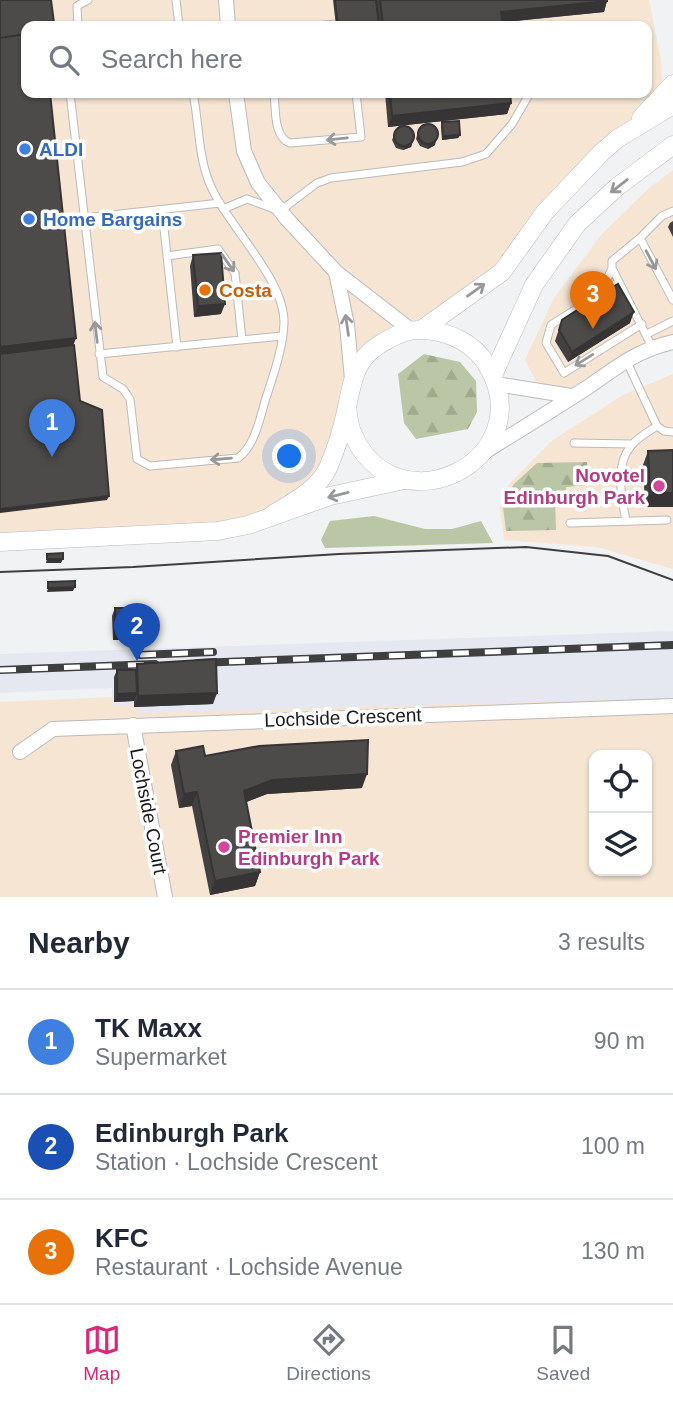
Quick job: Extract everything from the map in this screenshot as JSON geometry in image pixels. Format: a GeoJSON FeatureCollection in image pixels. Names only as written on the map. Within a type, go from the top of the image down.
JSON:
{"type":"FeatureCollection","features":[{"type":"Feature","properties":{"kind":"street"},"geometry":{"type":"LineString","coordinates":[[226,0],[228,21]]}},
{"type":"Feature","properties":{"kind":"street"},"geometry":{"type":"LineString","coordinates":[[416,330],[502,272],[580,173],[640,119],[673,84]]}},
{"type":"Feature","properties":{"kind":"street"},"geometry":{"type":"LineString","coordinates":[[237,98],[244,151],[258,183],[336,272],[416,330]]}},
{"type":"Feature","properties":{"kind":"street"},"geometry":{"type":"LineString","coordinates":[[617,139],[673,105]]}},
{"type":"Feature","properties":{"kind":"street"},"geometry":{"type":"LineString","coordinates":[[494,379],[534,285],[577,224],[617,187],[673,145]]}},
{"type":"Feature","properties":{"kind":"street"},"geometry":{"type":"LineString","coordinates":[[272,515],[308,491],[322,477],[328,468],[347,406],[352,379],[347,325],[336,272]]}},
{"type":"Feature","properties":{"kind":"street"},"geometry":{"type":"LineString","coordinates":[[352,379],[363,360],[380,343],[396,335],[416,330],[439,332],[463,342],[484,359],[494,379],[499,402],[493,437],[483,453]]}},
{"type":"Feature","properties":{"kind":"street"},"geometry":{"type":"LineString","coordinates":[[0,542],[218,531],[248,525],[330,496],[404,480],[429,482],[450,477],[626,360],[650,340],[673,342]]}},
{"type":"Feature","properties":{"kind":"street"},"geometry":{"type":"LineString","coordinates":[[494,379],[571,396]]}},
{"type":"Feature","properties":{"kind":"street"},"geometry":{"type":"LineString","coordinates":[[347,406],[351,431],[363,452],[382,469],[404,480]]}},
{"type":"Feature","properties":{"kind":"street","name":"Lochside Crescent"},"geometry":{"type":"LineString","coordinates":[[20,752],[53,729],[673,706]]}},
{"type":"Feature","properties":{"kind":"street","name":"Lochside Court"},"geometry":{"type":"LineString","coordinates":[[133,726],[165,897]]}},
{"type":"Feature","properties":{"kind":"lane"},"geometry":{"type":"LineString","coordinates":[[78,21],[77,6],[88,0]]}},
{"type":"Feature","properties":{"kind":"lane"},"geometry":{"type":"LineString","coordinates":[[176,0],[178,21]]}},
{"type":"Feature","properties":{"kind":"lane"},"geometry":{"type":"LineString","coordinates":[[71,98],[103,377],[123,388],[130,399],[137,459],[150,466],[238,458],[247,452],[262,414],[284,321],[281,302],[271,281],[221,206],[208,181],[194,98]]}},
{"type":"Feature","properties":{"kind":"lane"},"geometry":{"type":"LineString","coordinates":[[275,98],[279,134],[283,141],[290,144],[361,136],[357,98]]}},
{"type":"Feature","properties":{"kind":"lane"},"geometry":{"type":"LineString","coordinates":[[84,218],[221,206],[247,199],[280,211],[317,183],[331,178],[461,162],[486,154],[512,124],[527,98]]}},
{"type":"Feature","properties":{"kind":"lane"},"geometry":{"type":"LineString","coordinates":[[162,210],[177,347]]}},
{"type":"Feature","properties":{"kind":"lane"},"geometry":{"type":"LineString","coordinates":[[601,294],[612,268],[612,261],[662,216],[673,211]]}},
{"type":"Feature","properties":{"kind":"lane"},"geometry":{"type":"LineString","coordinates":[[640,238],[673,300]]}},
{"type":"Feature","properties":{"kind":"lane"},"geometry":{"type":"LineString","coordinates":[[167,256],[218,249],[235,273],[242,340]]}},
{"type":"Feature","properties":{"kind":"lane"},"geometry":{"type":"LineString","coordinates":[[612,268],[650,340],[673,321]]}},
{"type":"Feature","properties":{"kind":"lane"},"geometry":{"type":"LineString","coordinates":[[619,282],[551,325],[547,343],[564,373],[642,324]]}},
{"type":"Feature","properties":{"kind":"lane"},"geometry":{"type":"LineString","coordinates":[[99,354],[282,336]]}},
{"type":"Feature","properties":{"kind":"lane"},"geometry":{"type":"LineString","coordinates":[[626,360],[657,426],[664,431],[673,432]]}},
{"type":"Feature","properties":{"kind":"lane"},"geometry":{"type":"LineString","coordinates":[[626,521],[621,495],[622,461],[632,444],[657,426]]}},
{"type":"Feature","properties":{"kind":"lane"},"geometry":{"type":"LineString","coordinates":[[574,443],[632,444]]}},
{"type":"Feature","properties":{"kind":"lane"},"geometry":{"type":"LineString","coordinates":[[570,523],[667,520]]}},
{"type":"Feature","properties":{"kind":"shaded area"},"geometry":{"type":"Polygon","coordinates":[[[0,0],[649,0],[661,60],[663,93],[502,272],[370,351],[328,468],[248,525],[0,542],[0,0]]]}},
{"type":"Feature","properties":{"kind":"shaded area"},"geometry":{"type":"Polygon","coordinates":[[[673,170],[673,336],[642,343],[574,389],[537,383],[525,360],[554,298],[601,235],[648,189],[673,170]]]}},
{"type":"Feature","properties":{"kind":"shaded area"},"geometry":{"type":"Polygon","coordinates":[[[673,374],[673,569],[597,547],[504,540],[500,507],[509,484],[553,440],[623,395],[673,374]]]}},
{"type":"Feature","properties":{"kind":"shaded area"},"geometry":{"type":"Polygon","coordinates":[[[673,631],[673,698],[138,713],[137,705],[113,705],[112,688],[0,693],[0,654],[673,631]]]}},
{"type":"Feature","properties":{"kind":"shaded area"},"geometry":{"type":"Polygon","coordinates":[[[673,672],[673,897],[0,897],[0,702],[673,672]]]}},
{"type":"Feature","properties":{"kind":"green space"},"geometry":{"type":"Polygon","coordinates":[[[424,354],[460,362],[476,381],[477,412],[468,429],[416,439],[404,423],[398,374],[424,354]]]}},
{"type":"Feature","properties":{"kind":"green space"},"geometry":{"type":"Polygon","coordinates":[[[587,462],[588,485],[566,487],[566,499],[555,500],[556,530],[506,531],[503,507],[513,485],[537,463],[587,462]]]}},
{"type":"Feature","properties":{"kind":"green space"},"geometry":{"type":"Polygon","coordinates":[[[374,516],[425,529],[452,529],[481,521],[493,543],[325,548],[321,540],[330,521],[374,516]]]}},
{"type":"Feature","properties":{"kind":"building"},"geometry":{"type":"Polygon","coordinates":[[[0,0],[51,0],[54,21],[21,21],[21,35],[0,38],[0,0]]]}},
{"type":"Feature","properties":{"kind":"building"},"geometry":{"type":"Polygon","coordinates":[[[335,0],[376,0],[378,21],[337,21],[335,0]]]}},
{"type":"Feature","properties":{"kind":"building"},"geometry":{"type":"Polygon","coordinates":[[[380,0],[607,0],[501,12],[502,21],[382,21],[380,0]]]}},
{"type":"Feature","properties":{"kind":"building"},"geometry":{"type":"Polygon","coordinates":[[[21,35],[21,98],[51,98],[76,338],[0,347],[0,38],[21,35]]]}},
{"type":"Feature","properties":{"kind":"building"},"geometry":{"type":"Polygon","coordinates":[[[390,98],[510,98],[511,103],[392,116],[390,98]]]}},
{"type":"Feature","properties":{"kind":"building"},"geometry":{"type":"Polygon","coordinates":[[[459,121],[460,135],[443,136],[442,122],[459,121]]]}},
{"type":"Feature","properties":{"kind":"building"},"geometry":{"type":"Polygon","coordinates":[[[428,124],[435,127],[438,134],[435,141],[428,144],[421,141],[418,134],[421,127],[428,124]]]}},
{"type":"Feature","properties":{"kind":"building"},"geometry":{"type":"Polygon","coordinates":[[[404,126],[411,129],[414,136],[411,143],[404,146],[397,143],[394,136],[397,129],[404,126]]]}},
{"type":"Feature","properties":{"kind":"building","name":"Costa"},"geometry":{"type":"Polygon","coordinates":[[[221,253],[225,304],[198,306],[193,255],[221,253]]]}},
{"type":"Feature","properties":{"kind":"building"},"geometry":{"type":"Polygon","coordinates":[[[618,284],[634,312],[572,352],[559,330],[562,320],[618,284]]]}},
{"type":"Feature","properties":{"kind":"building"},"geometry":{"type":"Polygon","coordinates":[[[74,345],[80,401],[102,410],[109,496],[0,509],[0,354],[74,345]]]}},
{"type":"Feature","properties":{"kind":"building"},"geometry":{"type":"Polygon","coordinates":[[[673,450],[673,493],[650,493],[648,451],[673,450]]]}},
{"type":"Feature","properties":{"kind":"building"},"geometry":{"type":"Polygon","coordinates":[[[63,553],[63,559],[47,559],[47,554],[63,553]]]}},
{"type":"Feature","properties":{"kind":"building"},"geometry":{"type":"Polygon","coordinates":[[[75,581],[75,587],[48,588],[48,582],[75,581]]]}},
{"type":"Feature","properties":{"kind":"building"},"geometry":{"type":"Polygon","coordinates":[[[115,608],[135,608],[135,632],[115,633],[115,608]]]}},
{"type":"Feature","properties":{"kind":"building"},"geometry":{"type":"Polygon","coordinates":[[[216,659],[217,693],[138,696],[137,664],[216,659]]]}},
{"type":"Feature","properties":{"kind":"building"},"geometry":{"type":"Polygon","coordinates":[[[117,670],[136,670],[137,693],[117,694],[117,670]]]}},
{"type":"Feature","properties":{"kind":"building","name":"Premier Inn Edinburgh Park"},"geometry":{"type":"Polygon","coordinates":[[[368,740],[367,774],[272,780],[244,791],[260,872],[215,881],[197,792],[184,794],[176,751],[203,746],[205,756],[259,746],[368,740]]]}},
{"type":"Feature","properties":{"kind":"tram line"},"geometry":{"type":"LineString","coordinates":[[0,572],[526,547],[608,556],[673,580]]}},
{"type":"Feature","properties":{"kind":"railway"},"geometry":{"type":"LineString","coordinates":[[197,663],[673,645]]}},
{"type":"Feature","properties":{"kind":"railway"},"geometry":{"type":"LineString","coordinates":[[140,655],[213,652]]}},
{"type":"Feature","properties":{"kind":"railway"},"geometry":{"type":"LineString","coordinates":[[0,670],[155,664]]}},
{"type":"Feature","properties":{"kind":"place","name":"ALDI"},"geometry":{"type":"Point","coordinates":[25,149]}},
{"type":"Feature","properties":{"kind":"place","name":"Home Bargains"},"geometry":{"type":"Point","coordinates":[29,219]}},
{"type":"Feature","properties":{"kind":"place","name":"Costa"},"geometry":{"type":"Point","coordinates":[205,290]}},
{"type":"Feature","properties":{"kind":"place","name":"KFC"},"geometry":{"type":"Point","coordinates":[593,329]}},
{"type":"Feature","properties":{"kind":"place","name":"TK Maxx"},"geometry":{"type":"Point","coordinates":[52,457]}},
{"type":"Feature","properties":{"kind":"place","name":"Novotel Edinburgh Park"},"geometry":{"type":"Point","coordinates":[659,486]}},
{"type":"Feature","properties":{"kind":"place","name":"Edinburgh Park"},"geometry":{"type":"Point","coordinates":[137,661]}},
{"type":"Feature","properties":{"kind":"place","name":"Premier Inn Edinburgh Park"},"geometry":{"type":"Point","coordinates":[224,847]}}]}
